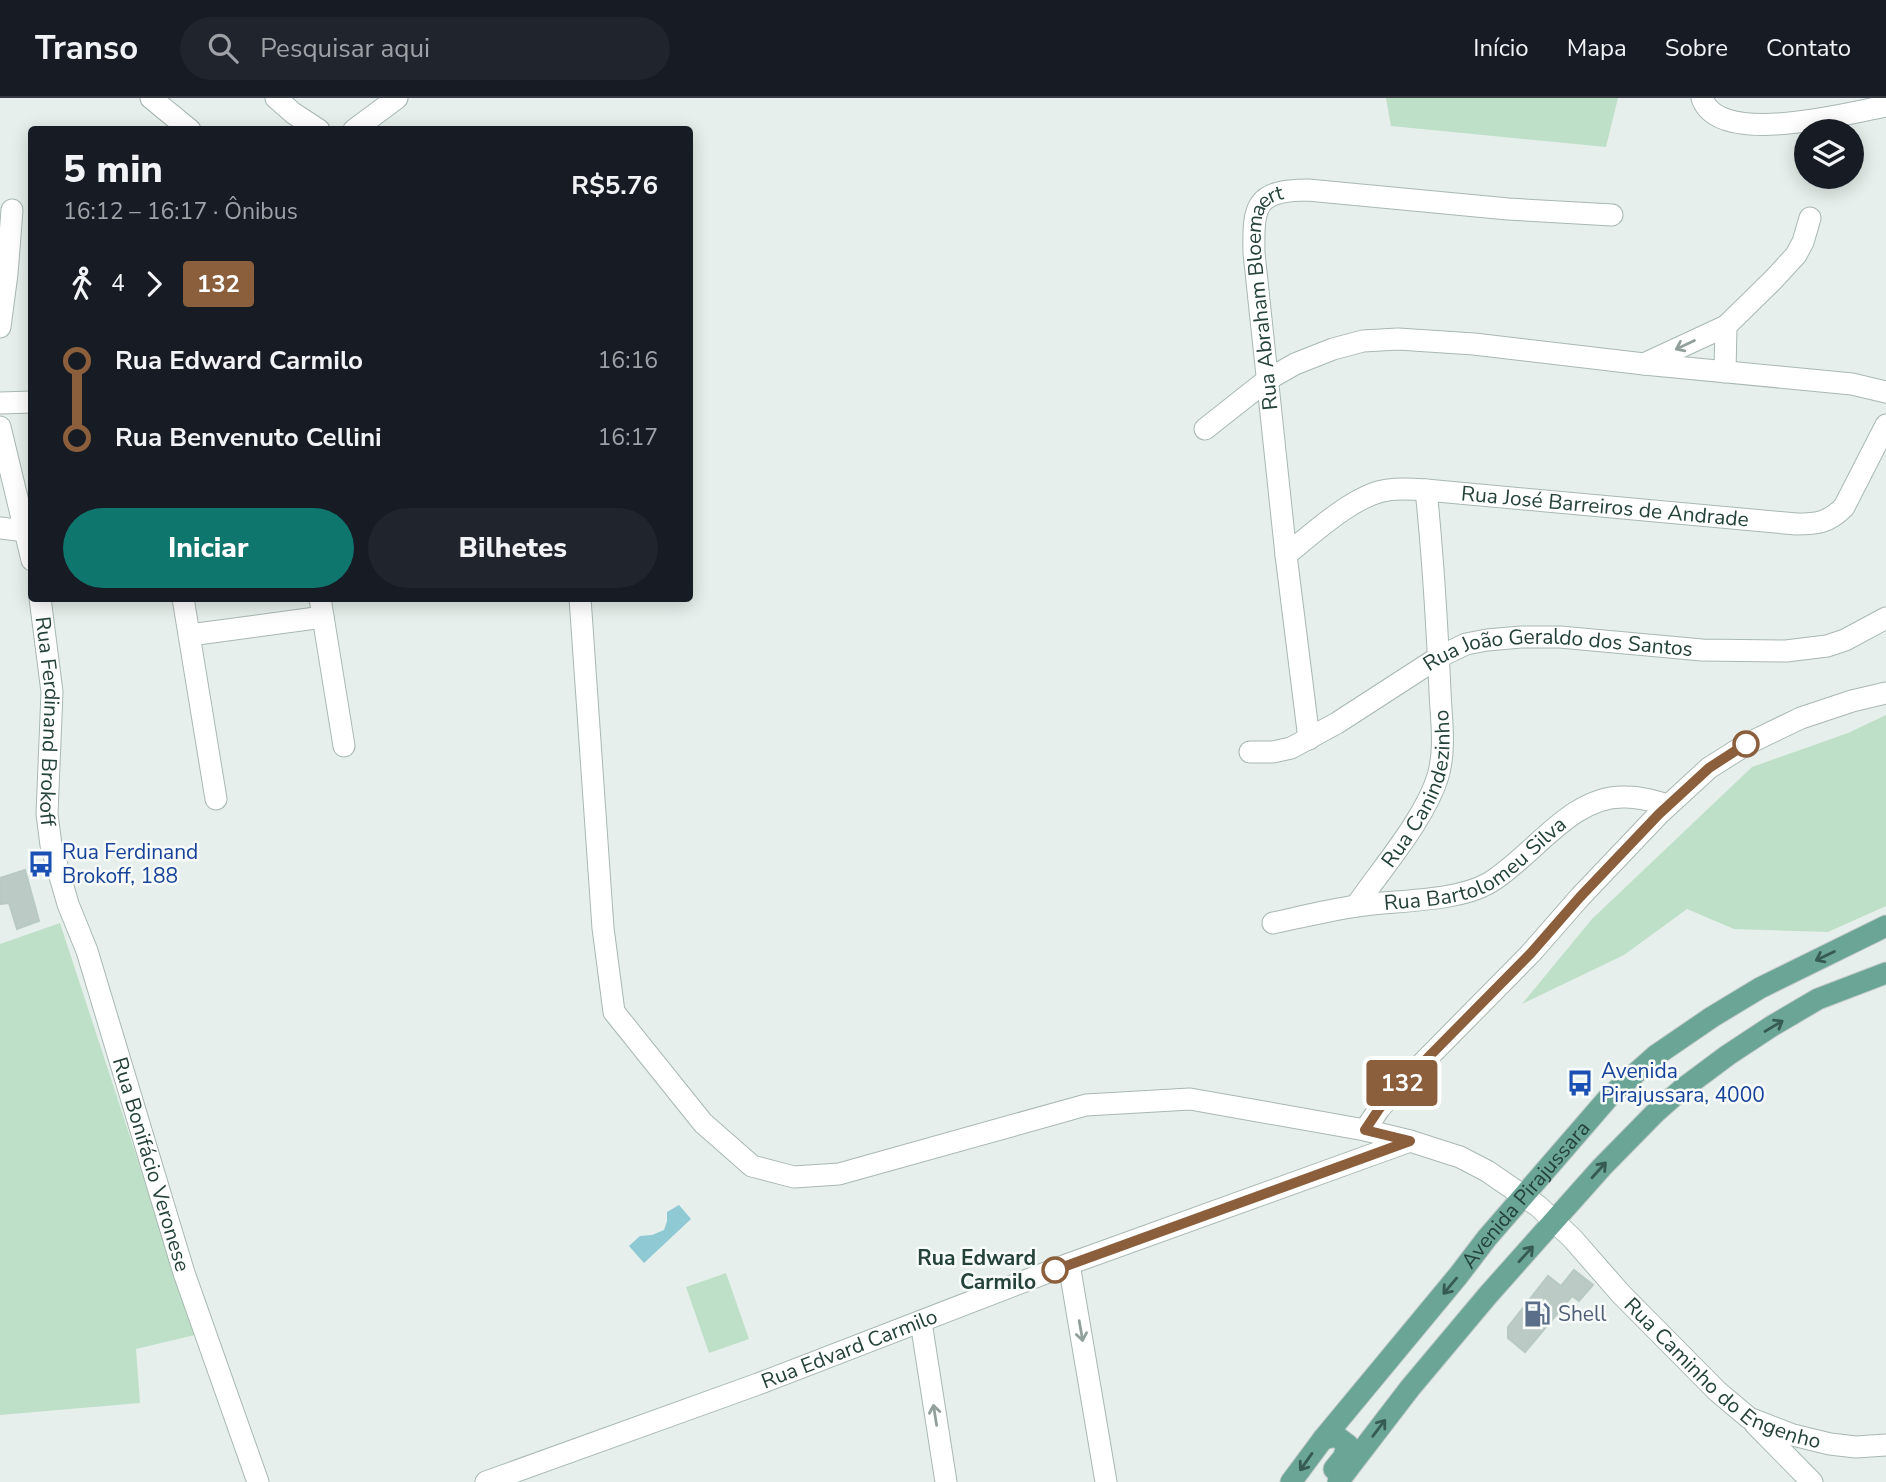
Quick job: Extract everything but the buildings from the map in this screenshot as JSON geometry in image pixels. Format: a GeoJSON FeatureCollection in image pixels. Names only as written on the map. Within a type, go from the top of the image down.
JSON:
{"type":"FeatureCollection","features":[{"type":"Feature","properties":{"kind":"main road","name":"Avenida Pirajussara"},"geometry":{"type":"LineString","coordinates":[[1291,1482],[1323,1439],[1524,1195],[1609,1097],[1655,1056],[1760,988],[1886,926]]}},
{"type":"Feature","properties":{"kind":"main road","name":"Avenida Pirajussara"},"geometry":{"type":"LineString","coordinates":[[1338,1482],[1410,1388],[1488,1296],[1607,1161],[1681,1090],[1728,1055],[1818,999],[1886,973]]}},
{"type":"Feature","properties":{"kind":"main road"},"geometry":{"type":"LineString","coordinates":[[1323,1439],[1336,1436],[1348,1446],[1343,1458],[1324,1482]]}},
{"type":"Feature","properties":{"kind":"street"},"geometry":{"type":"LineString","coordinates":[[151,98],[185,126]]}},
{"type":"Feature","properties":{"kind":"street"},"geometry":{"type":"LineString","coordinates":[[276,98],[313,126]]}},
{"type":"Feature","properties":{"kind":"street"},"geometry":{"type":"LineString","coordinates":[[359,126],[397,98]]}},
{"type":"Feature","properties":{"kind":"street"},"geometry":{"type":"LineString","coordinates":[[1702,98],[1711,112],[1723,119],[1761,125],[1789,123],[1886,106]]}},
{"type":"Feature","properties":{"kind":"street","name":"Rua Abraham Bloemaert"},"geometry":{"type":"LineString","coordinates":[[1309,739],[1286,555],[1254,253],[1253,223],[1256,210],[1280,192],[1308,190],[1507,209],[1612,215]]}},
{"type":"Feature","properties":{"kind":"street"},"geometry":{"type":"LineString","coordinates":[[0,327],[15,212]]}},
{"type":"Feature","properties":{"kind":"street"},"geometry":{"type":"LineString","coordinates":[[1644,364],[1726,326],[1796,255],[1810,218]]}},
{"type":"Feature","properties":{"kind":"street"},"geometry":{"type":"LineString","coordinates":[[1725,372],[1726,326]]}},
{"type":"Feature","properties":{"kind":"street"},"geometry":{"type":"LineString","coordinates":[[1205,429],[1267,380],[1296,364],[1333,349],[1363,341],[1398,339],[1474,344],[1885,389]]}},
{"type":"Feature","properties":{"kind":"street"},"geometry":{"type":"LineString","coordinates":[[0,402],[28,402]]}},
{"type":"Feature","properties":{"kind":"street","name":"Rua José Barreiros de Andrade"},"geometry":{"type":"LineString","coordinates":[[1286,555],[1344,510],[1367,496],[1386,490],[1426,489],[1815,524],[1835,516],[1844,508],[1886,425]]}},
{"type":"Feature","properties":{"kind":"street"},"geometry":{"type":"LineString","coordinates":[[0,427],[28,543]]}},
{"type":"Feature","properties":{"kind":"street","name":"Rua Canindezinho"},"geometry":{"type":"LineString","coordinates":[[1356,906],[1407,835],[1429,798],[1438,775],[1442,752],[1434,569],[1426,489]]}},
{"type":"Feature","properties":{"kind":"street"},"geometry":{"type":"LineString","coordinates":[[0,528],[25,531]]}},
{"type":"Feature","properties":{"kind":"street","name":"Rua Ferdinand Brokoff"},"geometry":{"type":"LineString","coordinates":[[41,602],[52,692],[47,814],[51,845]]}},
{"type":"Feature","properties":{"kind":"street"},"geometry":{"type":"LineString","coordinates":[[184,602],[216,799]]}},
{"type":"Feature","properties":{"kind":"street","name":"Rua Caminho do Engenho"},"geometry":{"type":"LineString","coordinates":[[580,602],[603,928],[614,1012],[703,1123],[752,1166],[794,1177],[839,1174],[1086,1105],[1190,1099],[1365,1130],[1410,1141],[1460,1157],[1524,1195],[1572,1238],[1621,1294],[1717,1391],[1749,1418],[1793,1435],[1830,1444],[1886,1446]]}},
{"type":"Feature","properties":{"kind":"street"},"geometry":{"type":"LineString","coordinates":[[190,635],[322,608],[344,746]]}},
{"type":"Feature","properties":{"kind":"street","name":"Rua João Geraldo dos Santos"},"geometry":{"type":"LineString","coordinates":[[1250,752],[1273,752],[1291,748],[1309,739],[1439,657],[1466,644],[1521,637],[1560,637],[1702,650],[1806,650],[1845,640],[1886,618]]}},
{"type":"Feature","properties":{"kind":"street"},"geometry":{"type":"LineString","coordinates":[[1365,1130],[1392,1094],[1531,953],[1668,805],[1709,768],[1746,744],[1801,718],[1886,693]]}},
{"type":"Feature","properties":{"kind":"street","name":"Rua Bartolomeu Silva"},"geometry":{"type":"LineString","coordinates":[[1273,923],[1356,906],[1461,894],[1487,884],[1503,873],[1566,819],[1588,806],[1611,797],[1625,796],[1668,805]]}},
{"type":"Feature","properties":{"kind":"street","name":"Rua Bonifácio Veronese"},"geometry":{"type":"LineString","coordinates":[[51,845],[71,914],[90,962],[184,1273],[258,1482]]}},
{"type":"Feature","properties":{"kind":"street","name":"Rua Edvard Carmilo"},"geometry":{"type":"LineString","coordinates":[[486,1482],[544,1472],[758,1384],[1069,1264],[1410,1141]]}},
{"type":"Feature","properties":{"kind":"street"},"geometry":{"type":"LineString","coordinates":[[1069,1264],[1106,1482]]}},
{"type":"Feature","properties":{"kind":"street"},"geometry":{"type":"LineString","coordinates":[[920,1322],[946,1482]]}},
{"type":"Feature","properties":{"kind":"street"},"geometry":{"type":"LineString","coordinates":[[1749,1418],[1812,1482]]}},
{"type":"Feature","properties":{"kind":"green space"},"geometry":{"type":"Polygon","coordinates":[[[1386,98],[1618,98],[1606,147],[1391,126],[1386,98]]]}},
{"type":"Feature","properties":{"kind":"green space"},"geometry":{"type":"Polygon","coordinates":[[[1886,715],[1886,906],[1828,932],[1734,929],[1687,909],[1624,955],[1522,1004],[1592,919],[1752,767],[1848,733],[1886,715]]]}},
{"type":"Feature","properties":{"kind":"green space"},"geometry":{"type":"Polygon","coordinates":[[[60,923],[195,1335],[136,1349],[140,1403],[0,1415],[0,944],[60,923]]]}},
{"type":"Feature","properties":{"kind":"green space"},"geometry":{"type":"Polygon","coordinates":[[[726,1273],[749,1339],[709,1353],[686,1287],[726,1273]]]}},
{"type":"Feature","properties":{"kind":"water"},"geometry":{"type":"Polygon","coordinates":[[[679,1205],[691,1219],[644,1263],[629,1246],[640,1236],[664,1230],[667,1212],[679,1205]]]}},
{"type":"Feature","properties":{"kind":"bus line","name":"132"},"geometry":{"type":"LineString","coordinates":[[1055,1270],[1410,1141],[1365,1130],[1392,1094],[1450,1032],[1531,953],[1659,814],[1709,768],[1746,744]]}},
{"type":"Feature","properties":{"kind":"place","name":"Rua Ferdinand Brokoff, 188"},"geometry":{"type":"Point","coordinates":[41,864]}},
{"type":"Feature","properties":{"kind":"place","name":"Avenida Pirajussara, 4000"},"geometry":{"type":"Point","coordinates":[1580,1083]}},
{"type":"Feature","properties":{"kind":"place","name":"Rua Edward Carmilo"},"geometry":{"type":"Point","coordinates":[1055,1270]}},
{"type":"Feature","properties":{"kind":"place","name":"Shell"},"geometry":{"type":"Point","coordinates":[1537,1314]}}]}
